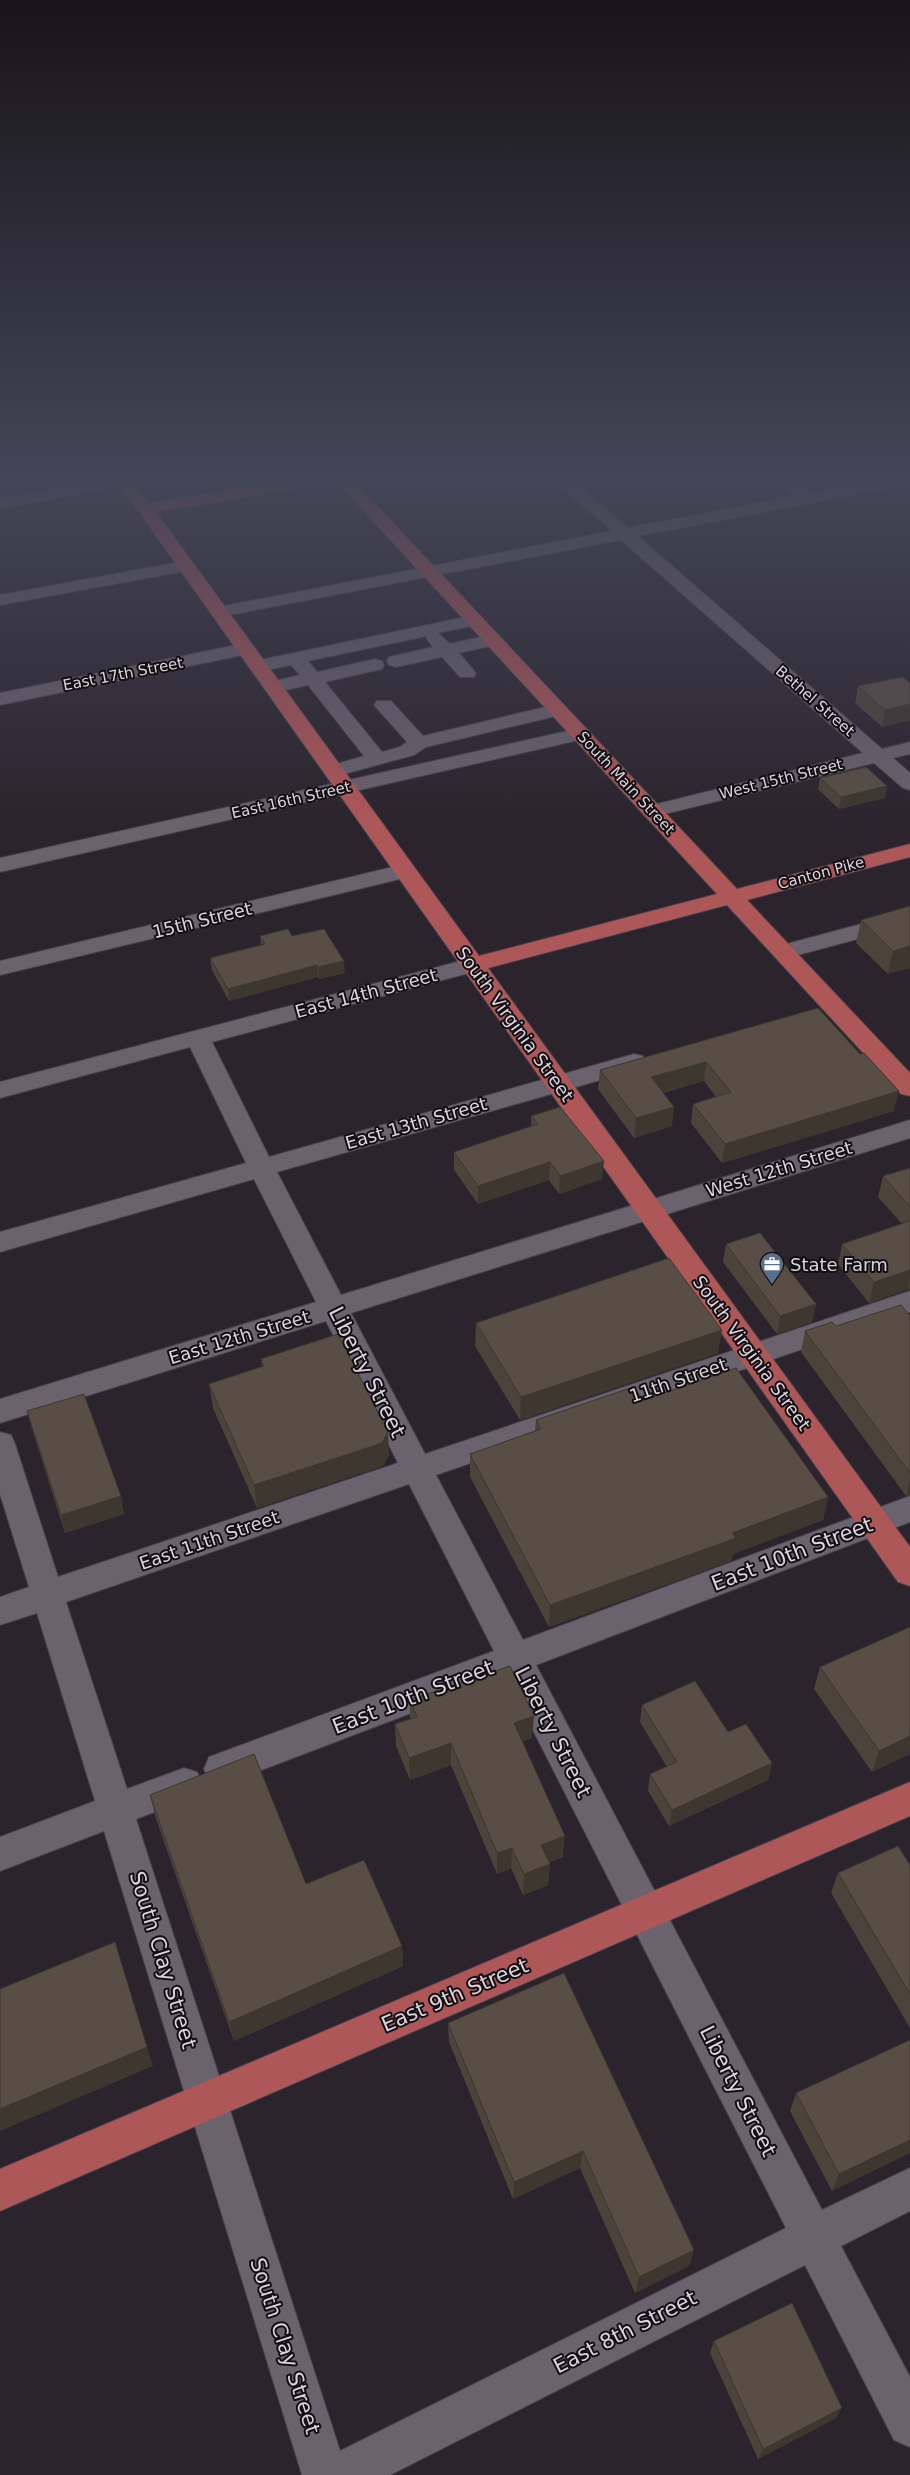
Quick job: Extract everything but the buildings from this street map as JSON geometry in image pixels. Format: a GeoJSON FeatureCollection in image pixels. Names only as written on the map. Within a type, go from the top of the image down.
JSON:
{"type":"FeatureCollection","features":[{"type":"Feature","properties":{"kind":"main road","name":"South Virginia Street"},"geometry":{"type":"LineString","coordinates":[[206,594],[910,1572]]}},
{"type":"Feature","properties":{"kind":"main road","name":"South Main Street"},"geometry":{"type":"LineString","coordinates":[[450,594],[783,952],[821,1009],[910,1088]]}},
{"type":"Feature","properties":{"kind":"main road","name":"Canton Pike"},"geometry":{"type":"LineString","coordinates":[[733,897],[910,850]]}},
{"type":"Feature","properties":{"kind":"main road","name":"East 14th Street"},"geometry":{"type":"LineString","coordinates":[[472,965],[733,897]]}},
{"type":"Feature","properties":{"kind":"main road","name":"East 9th Street"},"geometry":{"type":"LineString","coordinates":[[0,2190],[910,1799]]}},
{"type":"Feature","properties":{"kind":"street"},"geometry":{"type":"LineString","coordinates":[[0,600],[36,594]]}},
{"type":"Feature","properties":{"kind":"street"},"geometry":{"type":"LineString","coordinates":[[219,612],[314,594]]}},
{"type":"Feature","properties":{"kind":"street","name":"Bethel Street"},"geometry":{"type":"LineString","coordinates":[[692,594],[910,784]]}},
{"type":"Feature","properties":{"kind":"street","name":"East 17th Street"},"geometry":{"type":"LineString","coordinates":[[0,699],[252,658],[295,657],[475,620]]}},
{"type":"Feature","properties":{"kind":"street"},"geometry":{"type":"LineString","coordinates":[[428,630],[467,673]]}},
{"type":"Feature","properties":{"kind":"street"},"geometry":{"type":"LineString","coordinates":[[385,639],[399,660],[493,640]]}},
{"type":"Feature","properties":{"kind":"street"},"geometry":{"type":"LineString","coordinates":[[272,687],[367,666],[342,648]]}},
{"type":"Feature","properties":{"kind":"street"},"geometry":{"type":"LineString","coordinates":[[295,657],[377,760]]}},
{"type":"Feature","properties":{"kind":"street"},"geometry":{"type":"LineString","coordinates":[[384,705],[419,743]]}},
{"type":"Feature","properties":{"kind":"street"},"geometry":{"type":"LineString","coordinates":[[339,779],[377,760],[407,751],[419,743],[558,710]]}},
{"type":"Feature","properties":{"kind":"street","name":"East 16th Street"},"geometry":{"type":"LineString","coordinates":[[0,865],[339,779],[581,734]]}},
{"type":"Feature","properties":{"kind":"street","name":"West 15th Street"},"geometry":{"type":"LineString","coordinates":[[652,811],[910,748]]}},
{"type":"Feature","properties":{"kind":"street","name":"15th Street"},"geometry":{"type":"LineString","coordinates":[[0,968],[405,871]]}},
{"type":"Feature","properties":{"kind":"street"},"geometry":{"type":"LineString","coordinates":[[783,952],[910,918]]}},
{"type":"Feature","properties":{"kind":"street","name":"East 14th Street"},"geometry":{"type":"LineString","coordinates":[[0,1090],[472,965]]}},
{"type":"Feature","properties":{"kind":"street","name":"Liberty Street"},"geometry":{"type":"LineString","coordinates":[[198,1038],[261,1167],[910,2424]]}},
{"type":"Feature","properties":{"kind":"street","name":"East 13th Street"},"geometry":{"type":"LineString","coordinates":[[0,1242],[661,1054]]}},
{"type":"Feature","properties":{"kind":"street","name":"West 12th Street"},"geometry":{"type":"LineString","coordinates":[[649,1210],[910,1129]]}},
{"type":"Feature","properties":{"kind":"street","name":"East 12th Street"},"geometry":{"type":"LineString","coordinates":[[0,1411],[649,1210]]}},
{"type":"Feature","properties":{"kind":"street","name":"11th Street"},"geometry":{"type":"LineString","coordinates":[[417,1469],[910,1301]]}},
{"type":"Feature","properties":{"kind":"street","name":"South Clay Street"},"geometry":{"type":"LineString","coordinates":[[0,1444],[326,2475]]}},
{"type":"Feature","properties":{"kind":"street","name":"East 11th Street"},"geometry":{"type":"LineString","coordinates":[[0,1611],[417,1469]]}},
{"type":"Feature","properties":{"kind":"street","name":"East 10th Street"},"geometry":{"type":"LineString","coordinates":[[0,1854],[910,1509]]}},
{"type":"Feature","properties":{"kind":"street","name":"East 8th Street"},"geometry":{"type":"LineString","coordinates":[[341,2475],[910,2189]]}},
{"type":"Feature","properties":{"kind":"place","name":"State Farm"},"geometry":{"type":"Point","coordinates":[772,1285]}}]}
